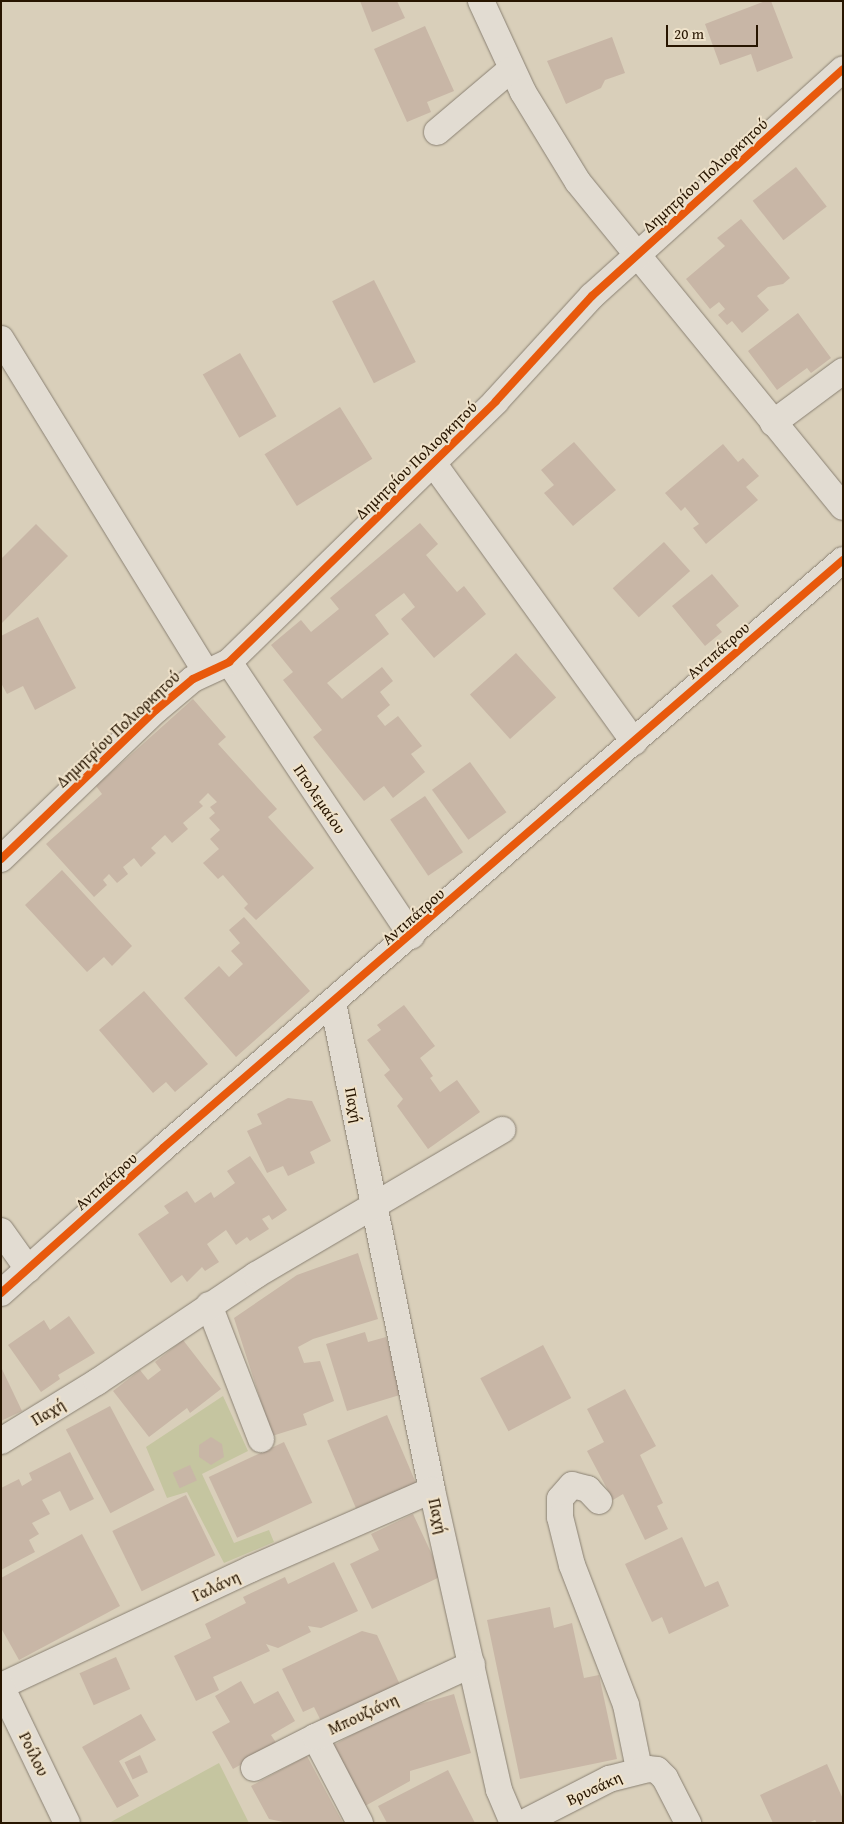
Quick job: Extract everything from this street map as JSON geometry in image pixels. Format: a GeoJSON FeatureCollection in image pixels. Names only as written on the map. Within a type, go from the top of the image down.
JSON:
{"type":"FeatureCollection","features":[{"type":"Feature","properties":{"kind":"street"},"geometry":{"type":"LineString","coordinates":[[481,1],[510,70],[578,182],[843,507]]}},
{"type":"Feature","properties":{"kind":"street","name":"Δημητρίου Πολιορκητού"},"geometry":{"type":"LineString","coordinates":[[1,859],[156,710],[218,667],[496,401],[592,296],[843,69]]}},
{"type":"Feature","properties":{"kind":"street"},"geometry":{"type":"LineString","coordinates":[[437,132],[510,70]]}},
{"type":"Feature","properties":{"kind":"street","name":"Πτολεμαίου"},"geometry":{"type":"LineString","coordinates":[[1,338],[218,667],[412,936]]}},
{"type":"Feature","properties":{"kind":"street"},"geometry":{"type":"LineString","coordinates":[[773,422],[843,371]]}},
{"type":"Feature","properties":{"kind":"street"},"geometry":{"type":"LineString","coordinates":[[433,463],[634,742]]}},
{"type":"Feature","properties":{"kind":"street","name":"Αντιπάτρου"},"geometry":{"type":"LineString","coordinates":[[1,1293],[843,560]]}},
{"type":"Feature","properties":{"kind":"street","name":"Παχή"},"geometry":{"type":"LineString","coordinates":[[333,1003],[432,1490],[499,1790],[513,1823]]}},
{"type":"Feature","properties":{"kind":"street","name":"Παχή"},"geometry":{"type":"LineString","coordinates":[[1,1441],[97,1382],[209,1305],[502,1130]]}},
{"type":"Feature","properties":{"kind":"street"},"geometry":{"type":"LineString","coordinates":[[1,1231],[28,1269]]}},
{"type":"Feature","properties":{"kind":"street"},"geometry":{"type":"LineString","coordinates":[[209,1305],[261,1439]]}},
{"type":"Feature","properties":{"kind":"street"},"geometry":{"type":"LineString","coordinates":[[599,1501],[588,1489],[572,1485],[560,1499],[560,1517],[572,1565],[626,1705],[639,1769],[654,1769],[665,1778],[688,1823]]}},
{"type":"Feature","properties":{"kind":"street","name":"Γαλάνη"},"geometry":{"type":"LineString","coordinates":[[1,1686],[251,1569],[432,1490]]}},
{"type":"Feature","properties":{"kind":"street","name":"Μπουζιάνη"},"geometry":{"type":"LineString","coordinates":[[360,1823],[315,1736],[472,1664]]}},
{"type":"Feature","properties":{"kind":"street","name":"Ροίλου"},"geometry":{"type":"LineString","coordinates":[[1,1686],[67,1823]]}},
{"type":"Feature","properties":{"kind":"street"},"geometry":{"type":"LineString","coordinates":[[254,1768],[315,1736]]}},
{"type":"Feature","properties":{"kind":"street","name":"Βρυσάκη"},"geometry":{"type":"LineString","coordinates":[[523,1823],[609,1779],[639,1769]]}},
{"type":"Feature","properties":{"kind":"green space"},"geometry":{"type":"Polygon","coordinates":[[[223,1396],[248,1451],[202,1474],[234,1543],[269,1530],[274,1542],[224,1563],[187,1492],[167,1498],[146,1447],[223,1396]]]}},
{"type":"Feature","properties":{"kind":"green space"},"geometry":{"type":"Polygon","coordinates":[[[219,1763],[249,1823],[109,1823],[219,1763]]]}},
{"type":"Feature","properties":{"kind":"building"},"geometry":{"type":"Polygon","coordinates":[[[360,1],[397,1],[405,18],[372,32],[360,1]]]}},
{"type":"Feature","properties":{"kind":"building"},"geometry":{"type":"Polygon","coordinates":[[[765,1],[771,1],[793,58],[757,72],[751,54],[720,65],[705,24],[765,1]]]}},
{"type":"Feature","properties":{"kind":"building"},"geometry":{"type":"Polygon","coordinates":[[[425,26],[454,91],[427,102],[431,112],[407,122],[374,49],[425,26]]]}},
{"type":"Feature","properties":{"kind":"building"},"geometry":{"type":"Polygon","coordinates":[[[612,37],[625,73],[605,80],[601,88],[566,104],[547,61],[612,37]]]}},
{"type":"Feature","properties":{"kind":"building"},"geometry":{"type":"Polygon","coordinates":[[[796,167],[827,206],[783,240],[753,201],[796,167]]]}},
{"type":"Feature","properties":{"kind":"building"},"geometry":{"type":"Polygon","coordinates":[[[741,219],[790,278],[783,284],[768,287],[757,296],[769,310],[742,333],[732,321],[727,325],[718,315],[725,309],[719,302],[710,309],[686,279],[725,246],[717,238],[741,219]]]}},
{"type":"Feature","properties":{"kind":"building"},"geometry":{"type":"Polygon","coordinates":[[[374,280],[416,362],[374,383],[332,301],[374,280]]]}},
{"type":"Feature","properties":{"kind":"building"},"geometry":{"type":"Polygon","coordinates":[[[798,313],[831,358],[811,373],[807,368],[777,390],[748,351],[798,313]]]}},
{"type":"Feature","properties":{"kind":"building"},"geometry":{"type":"Polygon","coordinates":[[[240,353],[276,416],[239,438],[203,374],[240,353]]]}},
{"type":"Feature","properties":{"kind":"building"},"geometry":{"type":"Polygon","coordinates":[[[340,407],[372,459],[297,506],[265,454],[340,407]]]}},
{"type":"Feature","properties":{"kind":"building"},"geometry":{"type":"Polygon","coordinates":[[[574,442],[616,490],[573,526],[544,493],[554,485],[541,470],[574,442]]]}},
{"type":"Feature","properties":{"kind":"building"},"geometry":{"type":"Polygon","coordinates":[[[723,444],[738,462],[743,458],[759,476],[746,487],[758,500],[706,544],[693,528],[699,524],[685,507],[681,511],[665,493],[723,444]]]}},
{"type":"Feature","properties":{"kind":"building"},"geometry":{"type":"Polygon","coordinates":[[[420,523],[438,544],[426,555],[457,592],[464,586],[486,614],[434,658],[401,619],[415,607],[404,593],[375,615],[389,634],[327,683],[342,699],[382,667],[393,681],[380,692],[390,705],[377,716],[385,726],[398,716],[422,746],[411,754],[425,772],[393,798],[384,786],[364,801],[313,737],[322,730],[283,680],[293,672],[271,645],[301,620],[311,632],[339,609],[330,598],[420,523]]]}},
{"type":"Feature","properties":{"kind":"building"},"geometry":{"type":"Polygon","coordinates":[[[36,524],[68,556],[1,624],[1,559],[36,524]]]}},
{"type":"Feature","properties":{"kind":"building"},"geometry":{"type":"Polygon","coordinates":[[[664,542],[690,571],[639,617],[613,588],[664,542]]]}},
{"type":"Feature","properties":{"kind":"building"},"geometry":{"type":"Polygon","coordinates":[[[712,574],[739,606],[716,625],[722,632],[705,646],[672,606],[712,574]]]}},
{"type":"Feature","properties":{"kind":"building"},"geometry":{"type":"Polygon","coordinates":[[[38,617],[76,688],[35,710],[23,686],[7,694],[1,683],[1,636],[38,617]]]}},
{"type":"Feature","properties":{"kind":"building"},"geometry":{"type":"Polygon","coordinates":[[[516,653],[556,698],[510,739],[470,694],[516,653]]]}},
{"type":"Feature","properties":{"kind":"building"},"geometry":{"type":"Polygon","coordinates":[[[193,699],[226,737],[218,744],[277,809],[268,817],[314,868],[256,920],[244,908],[248,904],[223,875],[218,879],[203,863],[219,849],[210,839],[220,830],[209,818],[215,813],[210,807],[217,802],[208,793],[199,802],[203,806],[183,823],[188,829],[172,843],[165,835],[151,848],[156,853],[141,867],[134,858],[123,867],[128,874],[117,883],[109,874],[103,880],[107,885],[94,897],[46,844],[102,794],[96,786],[193,699]]]}},
{"type":"Feature","properties":{"kind":"building"},"geometry":{"type":"Polygon","coordinates":[[[470,762],[506,812],[468,840],[432,790],[470,762]]]}},
{"type":"Feature","properties":{"kind":"building"},"geometry":{"type":"Polygon","coordinates":[[[425,796],[463,852],[428,876],[390,819],[425,796]]]}},
{"type":"Feature","properties":{"kind":"building"},"geometry":{"type":"Polygon","coordinates":[[[62,870],[132,946],[112,966],[104,957],[87,972],[25,905],[62,870]]]}},
{"type":"Feature","properties":{"kind":"building"},"geometry":{"type":"Polygon","coordinates":[[[244,917],[310,991],[236,1057],[184,998],[219,966],[229,977],[243,964],[231,951],[240,943],[229,930],[244,917]]]}},
{"type":"Feature","properties":{"kind":"building"},"geometry":{"type":"Polygon","coordinates":[[[144,991],[208,1064],[175,1092],[166,1082],[153,1093],[99,1030],[144,991]]]}},
{"type":"Feature","properties":{"kind":"building"},"geometry":{"type":"Polygon","coordinates":[[[404,1005],[435,1046],[420,1058],[433,1076],[430,1078],[440,1092],[457,1080],[480,1112],[428,1149],[397,1106],[403,1099],[384,1075],[390,1070],[367,1040],[381,1030],[377,1025],[404,1005]]]}},
{"type":"Feature","properties":{"kind":"building"},"geometry":{"type":"Polygon","coordinates":[[[288,1098],[312,1101],[331,1141],[310,1152],[315,1163],[288,1176],[283,1166],[267,1173],[247,1131],[262,1124],[257,1114],[288,1098]]]}},
{"type":"Feature","properties":{"kind":"building"},"geometry":{"type":"Polygon","coordinates":[[[250,1156],[287,1210],[272,1220],[269,1215],[262,1219],[269,1229],[250,1241],[247,1237],[236,1245],[226,1230],[207,1244],[219,1262],[205,1271],[202,1267],[187,1282],[182,1275],[171,1283],[138,1234],[169,1213],[164,1206],[187,1191],[195,1203],[211,1192],[214,1198],[235,1183],[227,1171],[250,1156]]]}},
{"type":"Feature","properties":{"kind":"building"},"geometry":{"type":"Polygon","coordinates":[[[358,1253],[378,1319],[313,1339],[298,1347],[304,1363],[320,1361],[334,1401],[303,1414],[307,1425],[272,1436],[234,1318],[297,1275],[358,1253]]]}},
{"type":"Feature","properties":{"kind":"building"},"geometry":{"type":"Polygon","coordinates":[[[69,1316],[95,1353],[58,1375],[60,1379],[41,1392],[8,1345],[44,1320],[50,1330],[69,1316]]]}},
{"type":"Feature","properties":{"kind":"building"},"geometry":{"type":"Polygon","coordinates":[[[365,1332],[368,1342],[386,1337],[403,1394],[347,1411],[326,1344],[365,1332]]]}},
{"type":"Feature","properties":{"kind":"building"},"geometry":{"type":"Polygon","coordinates":[[[183,1340],[221,1389],[190,1413],[187,1408],[149,1437],[113,1391],[140,1370],[148,1380],[161,1370],[155,1362],[183,1340]]]}},
{"type":"Feature","properties":{"kind":"building"},"geometry":{"type":"Polygon","coordinates":[[[543,1345],[571,1398],[508,1431],[480,1378],[543,1345]]]}},
{"type":"Feature","properties":{"kind":"building"},"geometry":{"type":"Polygon","coordinates":[[[1,1367],[22,1411],[1,1421],[1,1367]]]}},
{"type":"Feature","properties":{"kind":"building"},"geometry":{"type":"Polygon","coordinates":[[[625,1389],[656,1446],[640,1455],[663,1503],[657,1506],[668,1529],[645,1540],[623,1494],[613,1500],[587,1451],[604,1442],[587,1409],[625,1389]]]}},
{"type":"Feature","properties":{"kind":"building"},"geometry":{"type":"Polygon","coordinates":[[[110,1406],[155,1490],[110,1513],[66,1429],[110,1406]]]}},
{"type":"Feature","properties":{"kind":"building"},"geometry":{"type":"Polygon","coordinates":[[[387,1415],[416,1483],[356,1509],[327,1440],[387,1415]]]}},
{"type":"Feature","properties":{"kind":"building"},"geometry":{"type":"Polygon","coordinates":[[[211,1437],[222,1444],[224,1457],[211,1465],[199,1457],[199,1445],[211,1437]]]}},
{"type":"Feature","properties":{"kind":"building"},"geometry":{"type":"Polygon","coordinates":[[[284,1442],[312,1503],[237,1538],[209,1477],[284,1442]]]}},
{"type":"Feature","properties":{"kind":"building"},"geometry":{"type":"Polygon","coordinates":[[[70,1452],[94,1499],[70,1511],[60,1491],[42,1500],[50,1514],[32,1523],[39,1534],[29,1540],[35,1552],[1,1570],[1,1488],[19,1479],[22,1486],[32,1480],[29,1473],[70,1452]]]}},
{"type":"Feature","properties":{"kind":"building"},"geometry":{"type":"Polygon","coordinates":[[[190,1465],[197,1481],[180,1488],[173,1473],[190,1465]]]}},
{"type":"Feature","properties":{"kind":"building"},"geometry":{"type":"Polygon","coordinates":[[[186,1495],[215,1555],[142,1591],[112,1531],[186,1495]]]}},
{"type":"Feature","properties":{"kind":"building"},"geometry":{"type":"Polygon","coordinates":[[[413,1514],[442,1576],[372,1609],[350,1564],[379,1550],[371,1534],[413,1514]]]}},
{"type":"Feature","properties":{"kind":"building"},"geometry":{"type":"Polygon","coordinates":[[[82,1534],[120,1606],[19,1660],[1,1628],[1,1578],[82,1534]]]}},
{"type":"Feature","properties":{"kind":"building"},"geometry":{"type":"Polygon","coordinates":[[[682,1537],[705,1587],[718,1581],[729,1606],[669,1634],[662,1617],[652,1622],[625,1564],[682,1537]]]}},
{"type":"Feature","properties":{"kind":"building"},"geometry":{"type":"Polygon","coordinates":[[[334,1562],[358,1611],[321,1628],[308,1626],[311,1632],[278,1648],[266,1644],[270,1651],[213,1677],[219,1690],[196,1701],[174,1656],[211,1638],[205,1624],[246,1603],[243,1597],[285,1577],[288,1584],[334,1562]]]}},
{"type":"Feature","properties":{"kind":"building"},"geometry":{"type":"Polygon","coordinates":[[[550,1607],[554,1628],[572,1623],[584,1678],[599,1675],[617,1759],[520,1779],[487,1620],[550,1607]]]}},
{"type":"Feature","properties":{"kind":"building"},"geometry":{"type":"Polygon","coordinates":[[[362,1631],[377,1635],[401,1687],[322,1723],[314,1707],[303,1712],[282,1669],[362,1631]]]}},
{"type":"Feature","properties":{"kind":"building"},"geometry":{"type":"Polygon","coordinates":[[[116,1657],[130,1689],[94,1705],[79,1673],[116,1657]]]}},
{"type":"Feature","properties":{"kind":"building"},"geometry":{"type":"Polygon","coordinates":[[[241,1681],[254,1704],[278,1691],[295,1721],[271,1735],[277,1744],[233,1769],[212,1732],[230,1722],[215,1696],[241,1681]]]}},
{"type":"Feature","properties":{"kind":"building"},"geometry":{"type":"Polygon","coordinates":[[[454,1694],[471,1753],[410,1771],[410,1781],[365,1806],[332,1746],[393,1712],[454,1694]]]}},
{"type":"Feature","properties":{"kind":"building"},"geometry":{"type":"Polygon","coordinates":[[[141,1714],[156,1740],[119,1761],[139,1796],[117,1808],[82,1747],[141,1714]]]}},
{"type":"Feature","properties":{"kind":"building"},"geometry":{"type":"Polygon","coordinates":[[[140,1755],[148,1772],[133,1779],[125,1762],[140,1755]]]}},
{"type":"Feature","properties":{"kind":"building"},"geometry":{"type":"Polygon","coordinates":[[[307,1756],[343,1823],[288,1823],[269,1819],[251,1786],[307,1756]]]}},
{"type":"Feature","properties":{"kind":"building"},"geometry":{"type":"Polygon","coordinates":[[[827,1764],[843,1799],[843,1823],[817,1823],[815,1820],[808,1823],[773,1823],[760,1795],[827,1764]]]}},
{"type":"Feature","properties":{"kind":"building"},"geometry":{"type":"Polygon","coordinates":[[[448,1770],[475,1823],[387,1823],[378,1806],[448,1770]]]}},
{"type":"Feature","properties":{"kind":"cycle path"},"geometry":{"type":"LineString","coordinates":[[1,859],[156,710],[193,679],[229,662],[496,401],[592,296],[843,69]]}},
{"type":"Feature","properties":{"kind":"cycle path"},"geometry":{"type":"LineString","coordinates":[[1,1293],[163,1148],[843,560]]}}]}
